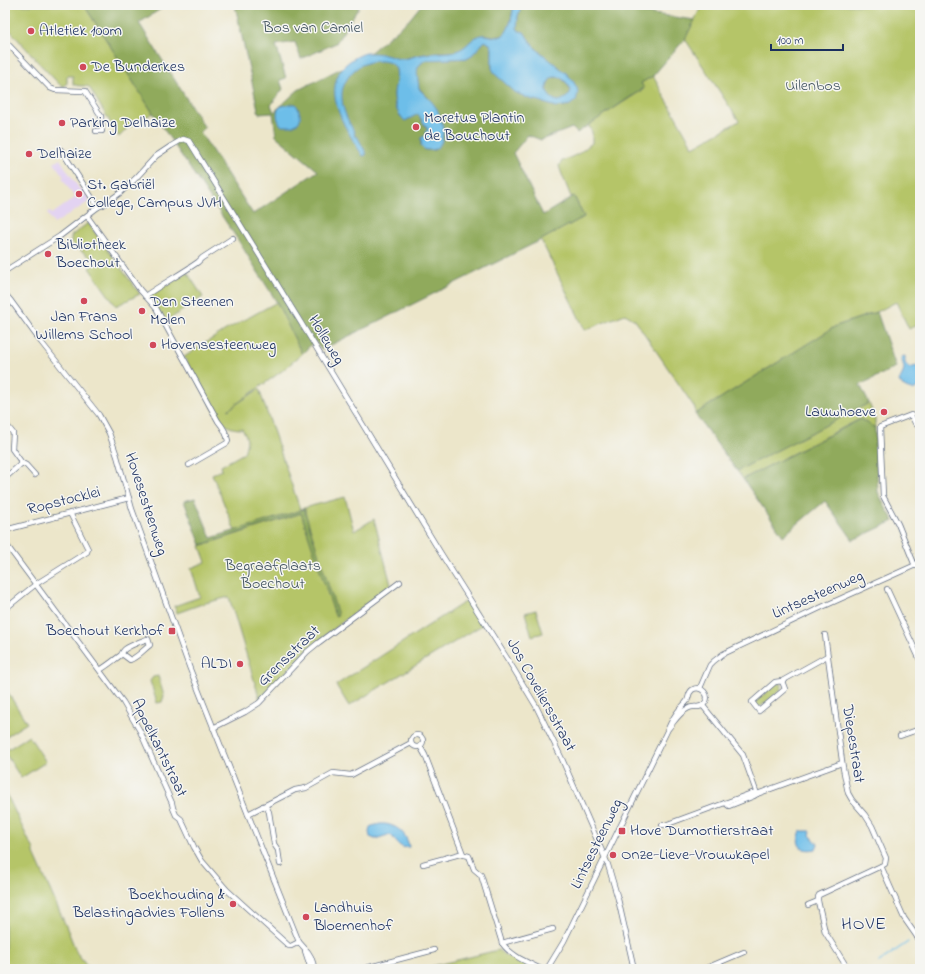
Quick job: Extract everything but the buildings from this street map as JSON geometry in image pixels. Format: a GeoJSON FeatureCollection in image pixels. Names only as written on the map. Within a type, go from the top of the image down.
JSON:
{"type":"FeatureCollection","features":[{"type":"Feature","properties":{"kind":"street"},"geometry":{"type":"LineString","coordinates":[[5,41],[50,88],[55,90],[82,91],[87,93],[101,116],[102,131]]}},
{"type":"Feature","properties":{"kind":"street"},"geometry":{"type":"LineString","coordinates":[[96,131],[108,131]]}},
{"type":"Feature","properties":{"kind":"street","name":"Holleweg"},"geometry":{"type":"LineString","coordinates":[[98,207],[120,193],[156,156],[183,139],[189,141],[440,552]]}},
{"type":"Feature","properties":{"kind":"street"},"geometry":{"type":"LineString","coordinates":[[5,271],[60,236],[98,207],[61,150]]}},
{"type":"Feature","properties":{"kind":"street"},"geometry":{"type":"LineString","coordinates":[[87,216],[145,296],[156,308],[222,426],[228,441],[226,444],[189,465]]}},
{"type":"Feature","properties":{"kind":"street"},"geometry":{"type":"LineString","coordinates":[[145,296],[234,238]]}},
{"type":"Feature","properties":{"kind":"street","name":"Hovesesteenweg"},"geometry":{"type":"LineString","coordinates":[[6,296],[104,424],[113,445],[132,509],[190,669],[300,943],[308,952],[313,968]]}},
{"type":"Feature","properties":{"kind":"street"},"geometry":{"type":"LineString","coordinates":[[915,566],[898,524],[883,496],[880,427],[911,415],[915,423],[920,428]]}},
{"type":"Feature","properties":{"kind":"street"},"geometry":{"type":"LineString","coordinates":[[5,423],[13,433],[12,449],[22,463],[26,465],[35,475]]}},
{"type":"Feature","properties":{"kind":"street"},"geometry":{"type":"LineString","coordinates":[[5,478],[22,463]]}},
{"type":"Feature","properties":{"kind":"street","name":"Ropstocklei"},"geometry":{"type":"LineString","coordinates":[[5,530],[129,498]]}},
{"type":"Feature","properties":{"kind":"street"},"geometry":{"type":"LineString","coordinates":[[5,609],[36,584],[87,552],[88,549],[70,513]]}},
{"type":"Feature","properties":{"kind":"street","name":"Appelkantstraat"},"geometry":{"type":"LineString","coordinates":[[5,542],[123,702],[140,731],[176,815],[181,819],[202,861],[227,890],[289,946],[300,943]]}},
{"type":"Feature","properties":{"kind":"street","name":"Jos Coveliersstraat"},"geometry":{"type":"LineString","coordinates":[[440,552],[536,706],[562,759],[608,865],[618,900],[634,969]]}},
{"type":"Feature","properties":{"kind":"street","name":"Lintsesteenweg"},"geometry":{"type":"LineString","coordinates":[[547,969],[564,941],[672,719],[688,700],[688,694],[694,689],[700,688],[710,665],[714,660],[723,654],[822,607],[920,563]]}},
{"type":"Feature","properties":{"kind":"street","name":"Grensstraat"},"geometry":{"type":"LineString","coordinates":[[213,728],[260,703],[318,643],[400,582]]}},
{"type":"Feature","properties":{"kind":"street"},"geometry":{"type":"LineString","coordinates":[[887,589],[920,660]]}},
{"type":"Feature","properties":{"kind":"street","name":"Diepestraat"},"geometry":{"type":"LineString","coordinates":[[825,635],[842,763],[848,793],[872,826],[886,858],[884,864],[881,866]]}},
{"type":"Feature","properties":{"kind":"street"},"geometry":{"type":"LineString","coordinates":[[100,670],[122,654],[124,650],[138,642],[148,639],[150,645],[136,657],[130,660],[122,654]]}},
{"type":"Feature","properties":{"kind":"street"},"geometry":{"type":"LineString","coordinates":[[782,681],[785,689],[759,712],[752,702],[776,682],[782,681],[827,656]]}},
{"type":"Feature","properties":{"kind":"street"},"geometry":{"type":"LineString","coordinates":[[700,688],[707,696],[702,706]]}},
{"type":"Feature","properties":{"kind":"street"},"geometry":{"type":"LineString","coordinates":[[688,700],[693,706],[702,706]]}},
{"type":"Feature","properties":{"kind":"street","name":"Lintsesteenweg"},"geometry":{"type":"LineString","coordinates":[[668,729],[682,712],[693,706]]}},
{"type":"Feature","properties":{"kind":"street"},"geometry":{"type":"LineString","coordinates":[[702,706],[743,755],[757,794]]}},
{"type":"Feature","properties":{"kind":"street"},"geometry":{"type":"LineString","coordinates":[[900,736],[920,729]]}},
{"type":"Feature","properties":{"kind":"street"},"geometry":{"type":"LineString","coordinates":[[411,743],[412,737],[418,735],[423,741],[420,746]]}},
{"type":"Feature","properties":{"kind":"street"},"geometry":{"type":"LineString","coordinates":[[248,814],[295,790],[306,788],[333,773],[352,775],[411,743]]}},
{"type":"Feature","properties":{"kind":"street"},"geometry":{"type":"LineString","coordinates":[[411,743],[415,746],[420,746]]}},
{"type":"Feature","properties":{"kind":"street"},"geometry":{"type":"LineString","coordinates":[[420,746],[425,755],[463,854]]}},
{"type":"Feature","properties":{"kind":"street"},"geometry":{"type":"LineString","coordinates":[[662,825],[752,793],[757,794],[842,763]]}},
{"type":"Feature","properties":{"kind":"street"},"geometry":{"type":"LineString","coordinates":[[263,806],[267,808],[269,812],[274,844],[278,850],[280,864]]}},
{"type":"Feature","properties":{"kind":"street"},"geometry":{"type":"LineString","coordinates":[[424,864],[460,854],[469,856],[474,869],[481,875],[502,944],[511,953],[541,969]]}},
{"type":"Feature","properties":{"kind":"street"},"geometry":{"type":"LineString","coordinates":[[848,969],[825,932],[818,897],[819,895],[881,866],[904,918],[918,939]]}},
{"type":"Feature","properties":{"kind":"street"},"geometry":{"type":"LineString","coordinates":[[808,905],[818,901]]}},
{"type":"Feature","properties":{"kind":"street"},"geometry":{"type":"LineString","coordinates":[[918,939],[920,928]]}},
{"type":"Feature","properties":{"kind":"street"},"geometry":{"type":"LineString","coordinates":[[502,944],[553,930]]}},
{"type":"Feature","properties":{"kind":"street"},"geometry":{"type":"LineString","coordinates":[[362,969],[434,950]]}},
{"type":"Feature","properties":{"kind":"street"},"geometry":{"type":"LineString","coordinates":[[704,969],[744,952]]}},
{"type":"Feature","properties":{"kind":"shaded area","name":"St. Gabriël College, Campus JVH"},"geometry":{"type":"Polygon","coordinates":[[[60,159],[80,190],[82,189],[90,201],[54,224],[47,213],[49,211],[52,214],[75,198],[62,178],[64,177],[54,163],[60,159]]]}},
{"type":"Feature","properties":{"kind":"green space","name":"De Bunderkes"},"geometry":{"type":"Polygon","coordinates":[[[5,5],[84,5],[153,113],[127,128],[119,137],[89,87],[73,84],[73,76],[67,76],[67,83],[65,86],[61,86],[5,25],[5,5]]]}},
{"type":"Feature","properties":{"kind":"green space","name":"Bos van Camiel"},"geometry":{"type":"Polygon","coordinates":[[[84,5],[167,5],[139,23],[205,128],[200,132],[253,214],[318,171],[276,136],[273,113],[259,114],[235,5],[358,5],[359,7],[336,43],[301,59],[295,42],[276,45],[286,78],[280,80],[283,89],[271,105],[274,112],[298,90],[367,55],[409,20],[421,5],[518,5],[514,6],[509,28],[503,35],[480,36],[474,39],[463,49],[457,51],[438,52],[402,59],[396,68],[397,78],[394,94],[395,105],[400,116],[418,114],[428,131],[427,135],[421,138],[421,146],[425,150],[435,150],[443,133],[440,115],[419,88],[416,72],[421,63],[426,60],[469,58],[485,41],[490,44],[492,48],[492,68],[515,92],[530,99],[557,107],[570,105],[576,100],[573,81],[569,76],[533,46],[524,32],[519,31],[517,28],[518,16],[522,5],[610,5],[611,8],[695,20],[685,39],[653,76],[641,83],[644,88],[577,133],[572,128],[541,140],[528,135],[513,153],[543,215],[574,196],[584,217],[321,350],[315,341],[302,354],[276,301],[238,240],[153,113],[84,5]]]}},
{"type":"Feature","properties":{"kind":"green space","name":"Uilenbos"},"geometry":{"type":"Polygon","coordinates":[[[702,5],[920,5],[920,323],[909,329],[896,302],[877,312],[836,326],[695,414],[695,408],[635,320],[625,314],[585,330],[541,240],[584,217],[574,196],[571,197],[561,172],[559,166],[562,161],[578,154],[592,143],[592,132],[588,125],[644,89],[641,83],[653,76],[693,147],[739,121],[685,39],[702,5]]]}},
{"type":"Feature","properties":{"kind":"green space"},"geometry":{"type":"Polygon","coordinates":[[[554,77],[558,77],[566,82],[570,91],[566,98],[560,101],[551,98],[547,90],[550,80],[554,77]]]}},
{"type":"Feature","properties":{"kind":"green space"},"geometry":{"type":"Polygon","coordinates":[[[88,223],[140,294],[116,306],[89,268],[96,262],[71,243],[71,236],[88,223]]]}},
{"type":"Feature","properties":{"kind":"green space"},"geometry":{"type":"Polygon","coordinates":[[[187,272],[203,297],[165,322],[150,299],[150,295],[187,272]]]}},
{"type":"Feature","properties":{"kind":"green space","name":"Begraafplaats Boechout"},"geometry":{"type":"Polygon","coordinates":[[[277,302],[302,354],[282,371],[228,410],[259,389],[300,509],[345,497],[354,531],[374,519],[391,585],[341,623],[340,622],[340,624],[308,649],[260,700],[229,597],[202,604],[177,613],[174,606],[200,597],[191,568],[206,562],[200,546],[305,512],[305,509],[235,531],[212,474],[222,470],[221,466],[244,453],[247,443],[246,438],[242,429],[228,426],[220,420],[184,357],[224,331],[277,302]]]}},
{"type":"Feature","properties":{"kind":"green space"},"geometry":{"type":"Polygon","coordinates":[[[877,312],[896,367],[860,385],[869,403],[737,471],[695,414],[836,326],[877,312]]]}},
{"type":"Feature","properties":{"kind":"green space"},"geometry":{"type":"Polygon","coordinates":[[[869,403],[875,419],[875,428],[860,419],[743,479],[737,471],[869,403]]]}},
{"type":"Feature","properties":{"kind":"green space"},"geometry":{"type":"Polygon","coordinates":[[[861,419],[875,428],[878,492],[894,521],[853,540],[825,501],[783,536],[743,479],[861,419]]]}},
{"type":"Feature","properties":{"kind":"green space"},"geometry":{"type":"Polygon","coordinates":[[[195,498],[211,538],[305,509],[338,615],[335,616],[301,513],[201,545],[184,501],[195,498]]]}},
{"type":"Feature","properties":{"kind":"green space"},"geometry":{"type":"Polygon","coordinates":[[[468,600],[484,624],[349,706],[336,685],[468,600]]]}},
{"type":"Feature","properties":{"kind":"green space"},"geometry":{"type":"Polygon","coordinates":[[[536,610],[543,633],[532,636],[525,613],[536,610]]]}},
{"type":"Feature","properties":{"kind":"green space"},"geometry":{"type":"Polygon","coordinates":[[[158,676],[164,696],[162,702],[157,703],[150,681],[153,677],[158,676]]]}},
{"type":"Feature","properties":{"kind":"green space"},"geometry":{"type":"Polygon","coordinates":[[[781,683],[781,690],[758,707],[755,702],[775,684],[781,683]]]}},
{"type":"Feature","properties":{"kind":"green space"},"geometry":{"type":"Polygon","coordinates":[[[5,688],[27,723],[5,737],[5,688]]]}},
{"type":"Feature","properties":{"kind":"green space"},"geometry":{"type":"Polygon","coordinates":[[[29,736],[46,762],[21,778],[5,751],[29,736]]]}},
{"type":"Feature","properties":{"kind":"green space"},"geometry":{"type":"Polygon","coordinates":[[[5,793],[34,849],[34,854],[77,953],[90,969],[5,969],[5,793]]]}},
{"type":"Feature","properties":{"kind":"green space"},"geometry":{"type":"Polygon","coordinates":[[[498,950],[505,955],[535,969],[430,969],[429,967],[498,950]]]}},
{"type":"Feature","properties":{"kind":"water"},"geometry":{"type":"Polygon","coordinates":[[[522,5],[518,16],[517,28],[519,31],[524,32],[533,46],[567,74],[573,81],[578,93],[576,100],[570,105],[557,107],[530,99],[515,92],[495,74],[492,68],[492,48],[490,44],[485,41],[469,58],[426,60],[418,67],[417,74],[419,88],[437,109],[443,131],[442,140],[438,147],[427,150],[422,147],[421,138],[426,135],[425,132],[428,130],[418,114],[405,121],[396,108],[394,91],[397,74],[395,67],[391,63],[385,61],[366,63],[350,74],[342,91],[344,109],[355,133],[355,137],[357,136],[366,153],[366,155],[363,156],[344,125],[336,101],[335,89],[337,78],[343,67],[354,58],[366,53],[404,59],[424,54],[456,51],[481,35],[499,37],[506,32],[508,28],[514,6],[522,5]],[[554,77],[551,79],[547,87],[549,96],[558,101],[567,97],[570,92],[569,86],[560,77],[554,77]]]}},
{"type":"Feature","properties":{"kind":"water"},"geometry":{"type":"Polygon","coordinates":[[[296,104],[299,111],[299,122],[293,126],[282,126],[277,116],[278,110],[282,106],[296,104]]]}},
{"type":"Feature","properties":{"kind":"water"},"geometry":{"type":"Polygon","coordinates":[[[905,356],[905,363],[909,368],[920,365],[920,386],[913,390],[908,389],[899,381],[904,368],[901,357],[905,356]]]}},
{"type":"Feature","properties":{"kind":"water"},"geometry":{"type":"Polygon","coordinates":[[[380,824],[391,825],[403,833],[409,847],[406,848],[401,846],[391,835],[375,839],[370,837],[370,827],[380,824]]]}},
{"type":"Feature","properties":{"kind":"water"},"geometry":{"type":"Polygon","coordinates":[[[801,831],[811,831],[810,835],[818,844],[816,849],[806,850],[800,846],[798,841],[801,831]]]}},
{"type":"Feature","properties":{"kind":"waterway"},"geometry":{"type":"LineString","coordinates":[[879,962],[908,942]]}},
{"type":"Feature","properties":{"kind":"place","name":"Atletiek 100m"},"geometry":{"type":"Point","coordinates":[31,31]}},
{"type":"Feature","properties":{"kind":"place","name":"De Bunderkes"},"geometry":{"type":"Point","coordinates":[83,67]}},
{"type":"Feature","properties":{"kind":"place","name":"Parking Delhaize"},"geometry":{"type":"Point","coordinates":[62,123]}},
{"type":"Feature","properties":{"kind":"place","name":"Moretus Plantin de Bouchout"},"geometry":{"type":"Point","coordinates":[416,127]}},
{"type":"Feature","properties":{"kind":"place","name":"Delhaize"},"geometry":{"type":"Point","coordinates":[29,154]}},
{"type":"Feature","properties":{"kind":"place","name":"St. Gabriël College, Campus JVH"},"geometry":{"type":"Point","coordinates":[79,194]}},
{"type":"Feature","properties":{"kind":"place","name":"Bibliotheek Boechout"},"geometry":{"type":"Point","coordinates":[48,254]}},
{"type":"Feature","properties":{"kind":"place","name":"Jan Frans Willems School"},"geometry":{"type":"Point","coordinates":[84,301]}},
{"type":"Feature","properties":{"kind":"place","name":"Den Steenen Molen"},"geometry":{"type":"Point","coordinates":[142,311]}},
{"type":"Feature","properties":{"kind":"place","name":"Hovensesteenweg"},"geometry":{"type":"Point","coordinates":[153,345]}},
{"type":"Feature","properties":{"kind":"place","name":"Lauwhoeve"},"geometry":{"type":"Point","coordinates":[884,412]}},
{"type":"Feature","properties":{"kind":"place","name":"Boechout Kerkhof"},"geometry":{"type":"Point","coordinates":[172,631]}},
{"type":"Feature","properties":{"kind":"place","name":"ALDI"},"geometry":{"type":"Point","coordinates":[240,664]}},
{"type":"Feature","properties":{"kind":"place","name":"Hove Dumortierstraat"},"geometry":{"type":"Point","coordinates":[622,831]}},
{"type":"Feature","properties":{"kind":"place","name":"Onze-Lieve-Vrouwkapel"},"geometry":{"type":"Point","coordinates":[613,855]}},
{"type":"Feature","properties":{"kind":"place","name":"Boekhouding & Belastingadvies Follens"},"geometry":{"type":"Point","coordinates":[233,904]}},
{"type":"Feature","properties":{"kind":"place","name":"Landhuis Bloemenhof"},"geometry":{"type":"Point","coordinates":[306,917]}},
{"type":"Feature","properties":{"kind":"district","name":"HOVE"},"geometry":{"type":"Point","coordinates":[864,925]}}]}
